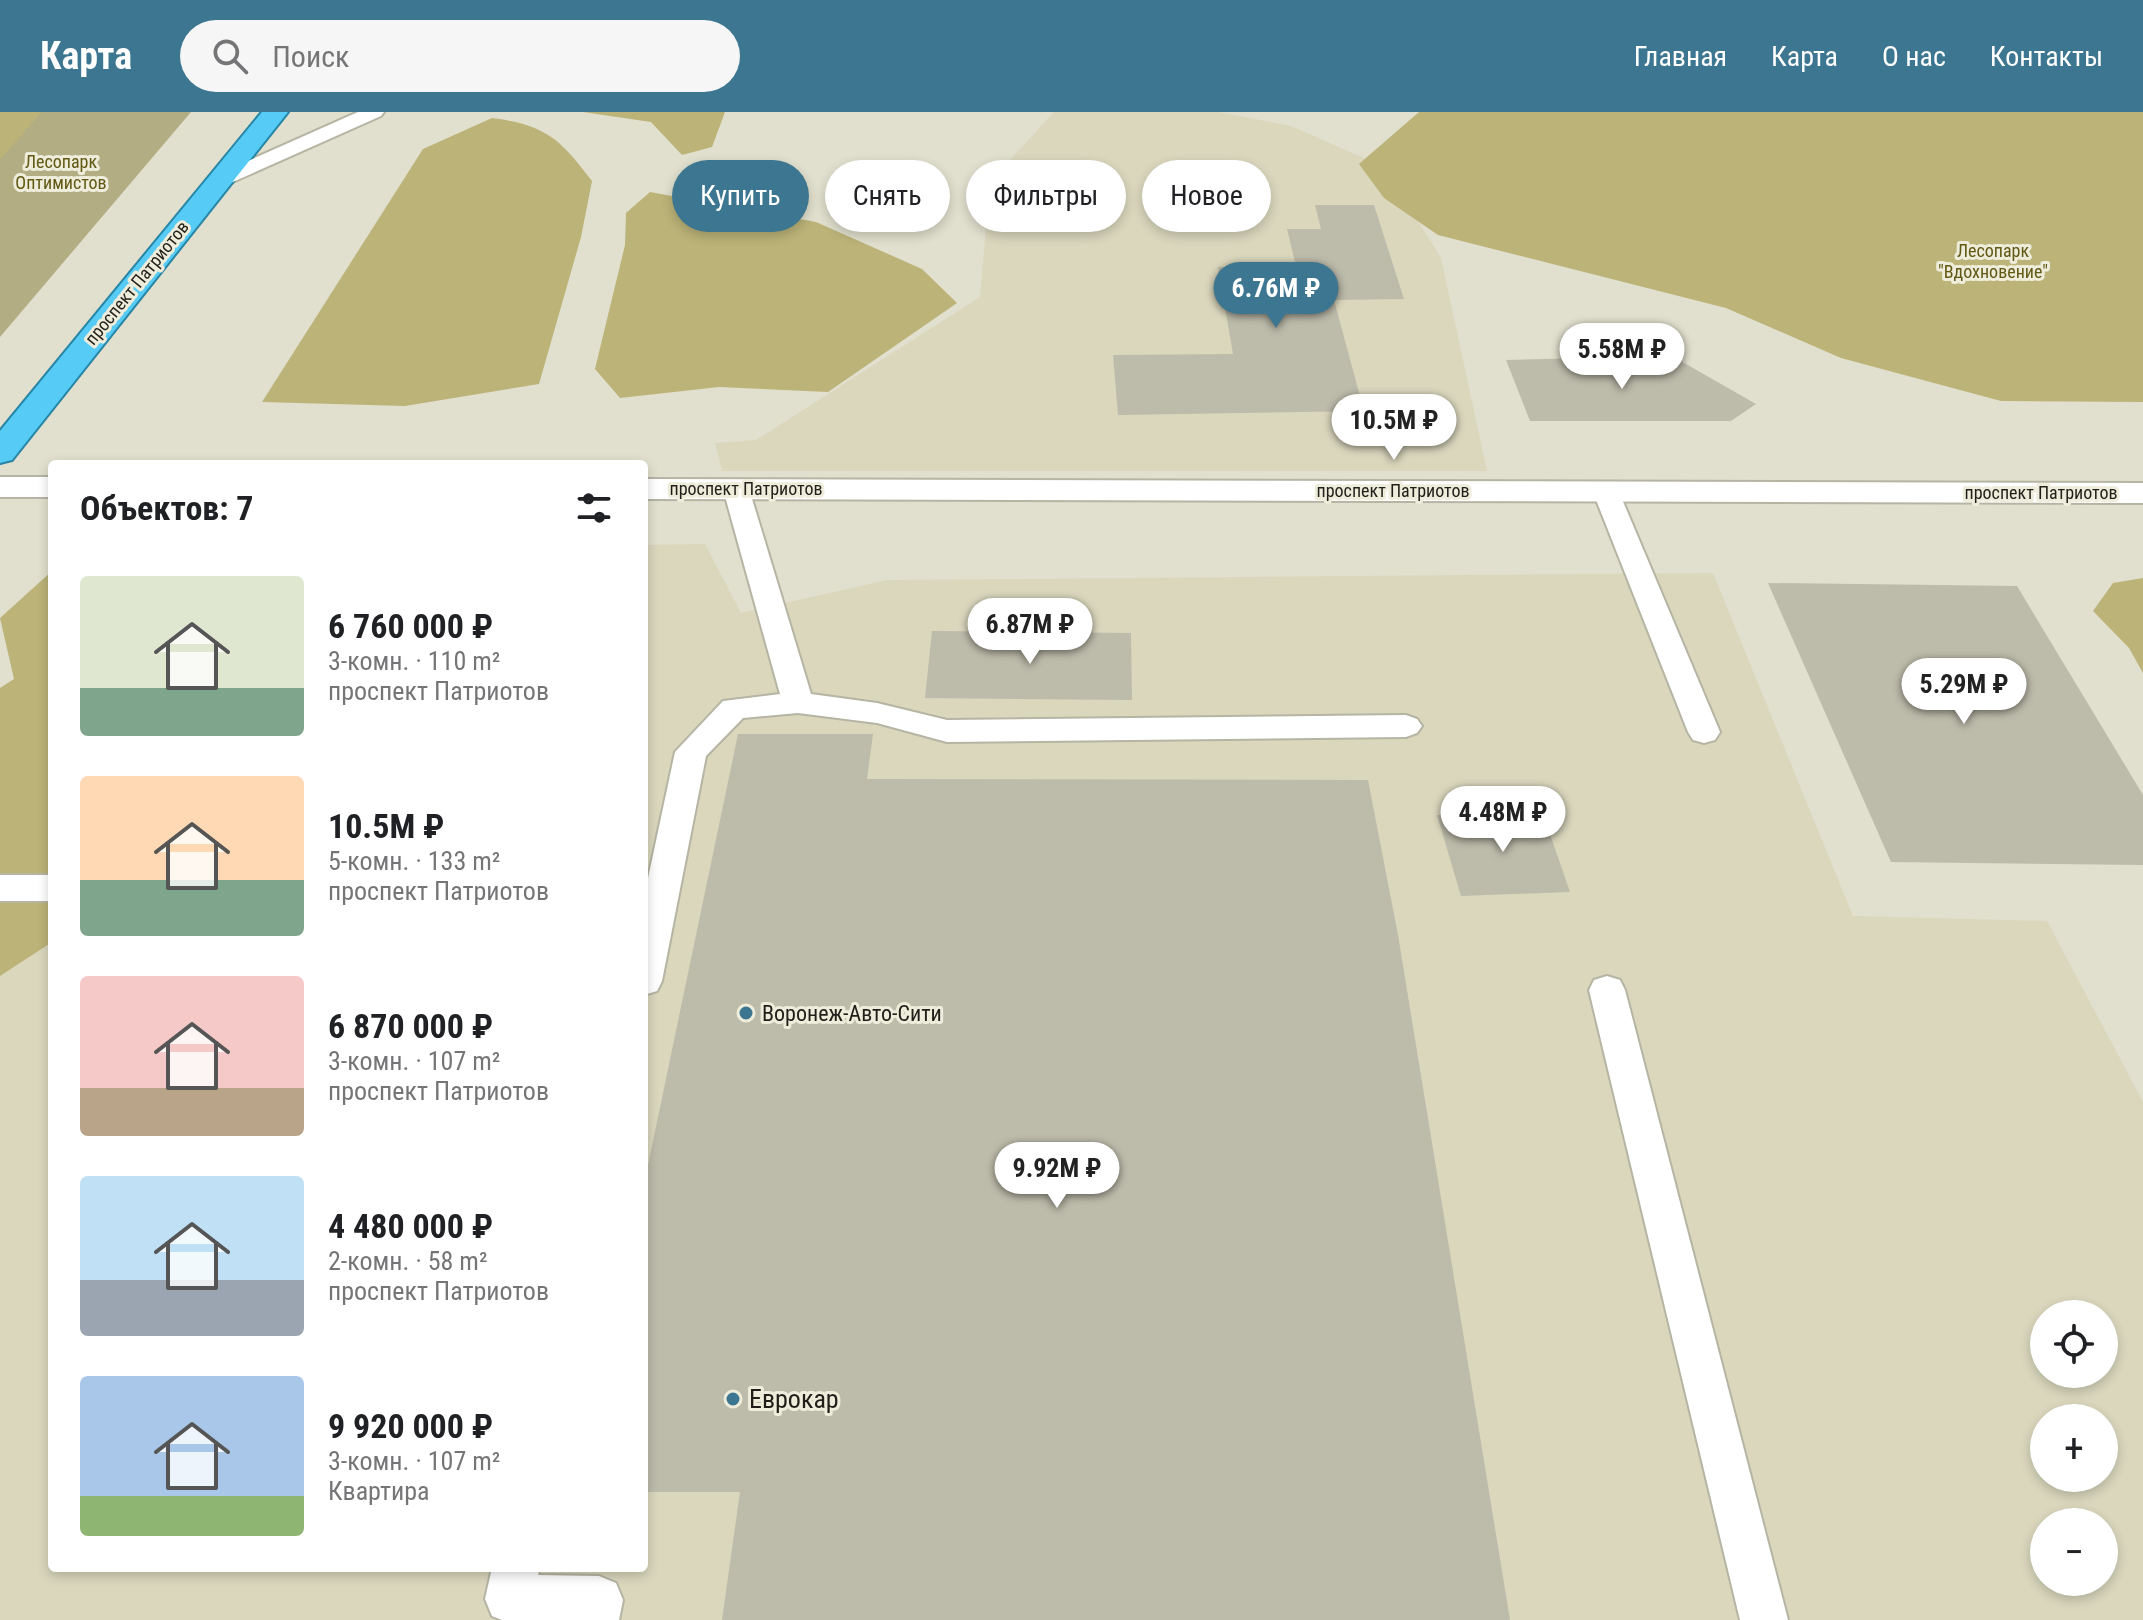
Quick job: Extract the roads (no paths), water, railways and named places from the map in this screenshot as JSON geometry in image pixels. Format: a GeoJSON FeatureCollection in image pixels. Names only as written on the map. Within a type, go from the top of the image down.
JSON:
{"type":"FeatureCollection","features":[{"type":"Feature","properties":{"kind":"highway","name":"проспект Патриотов"},"geometry":{"type":"LineString","coordinates":[[0,453],[275,112]]}},
{"type":"Feature","properties":{"kind":"street"},"geometry":{"type":"LineString","coordinates":[[0,487],[48,487]]}},
{"type":"Feature","properties":{"kind":"street","name":"проспект Патриотов"},"geometry":{"type":"LineString","coordinates":[[648,489],[2143,493]]}},
{"type":"Feature","properties":{"kind":"lane"},"geometry":{"type":"LineString","coordinates":[[219,181],[374,112]]}},
{"type":"Feature","properties":{"kind":"lane"},"geometry":{"type":"LineString","coordinates":[[736,489],[798,703]]}},
{"type":"Feature","properties":{"kind":"lane"},"geometry":{"type":"LineString","coordinates":[[1606,492],[1704,732]]}},
{"type":"Feature","properties":{"kind":"lane"},"geometry":{"type":"LineString","coordinates":[[648,962],[691,752],[734,708],[798,703],[877,713],[947,731],[1406,726]]}},
{"type":"Feature","properties":{"kind":"lane"},"geometry":{"type":"LineString","coordinates":[[0,888],[48,888]]}},
{"type":"Feature","properties":{"kind":"lane"},"geometry":{"type":"LineString","coordinates":[[1607,990],[1764,1620]]}},
{"type":"Feature","properties":{"kind":"lane"},"geometry":{"type":"LineString","coordinates":[[515,1572],[509,1599],[599,1600],[595,1620]]}},
{"type":"Feature","properties":{"kind":"place","name":"Воронеж-Авто-Сити"},"geometry":{"type":"Point","coordinates":[746,1013]}},
{"type":"Feature","properties":{"kind":"place","name":"Еврокар"},"geometry":{"type":"Point","coordinates":[733,1399]}},
{"type":"Feature","properties":{"kind":"park label","name":"Лесопарк Оптимистов"},"geometry":{"type":"Point","coordinates":[61,172]}},
{"type":"Feature","properties":{"kind":"park label","name":"Лесопарк \"Вдохновение\""},"geometry":{"type":"Point","coordinates":[1993,261]}}]}
